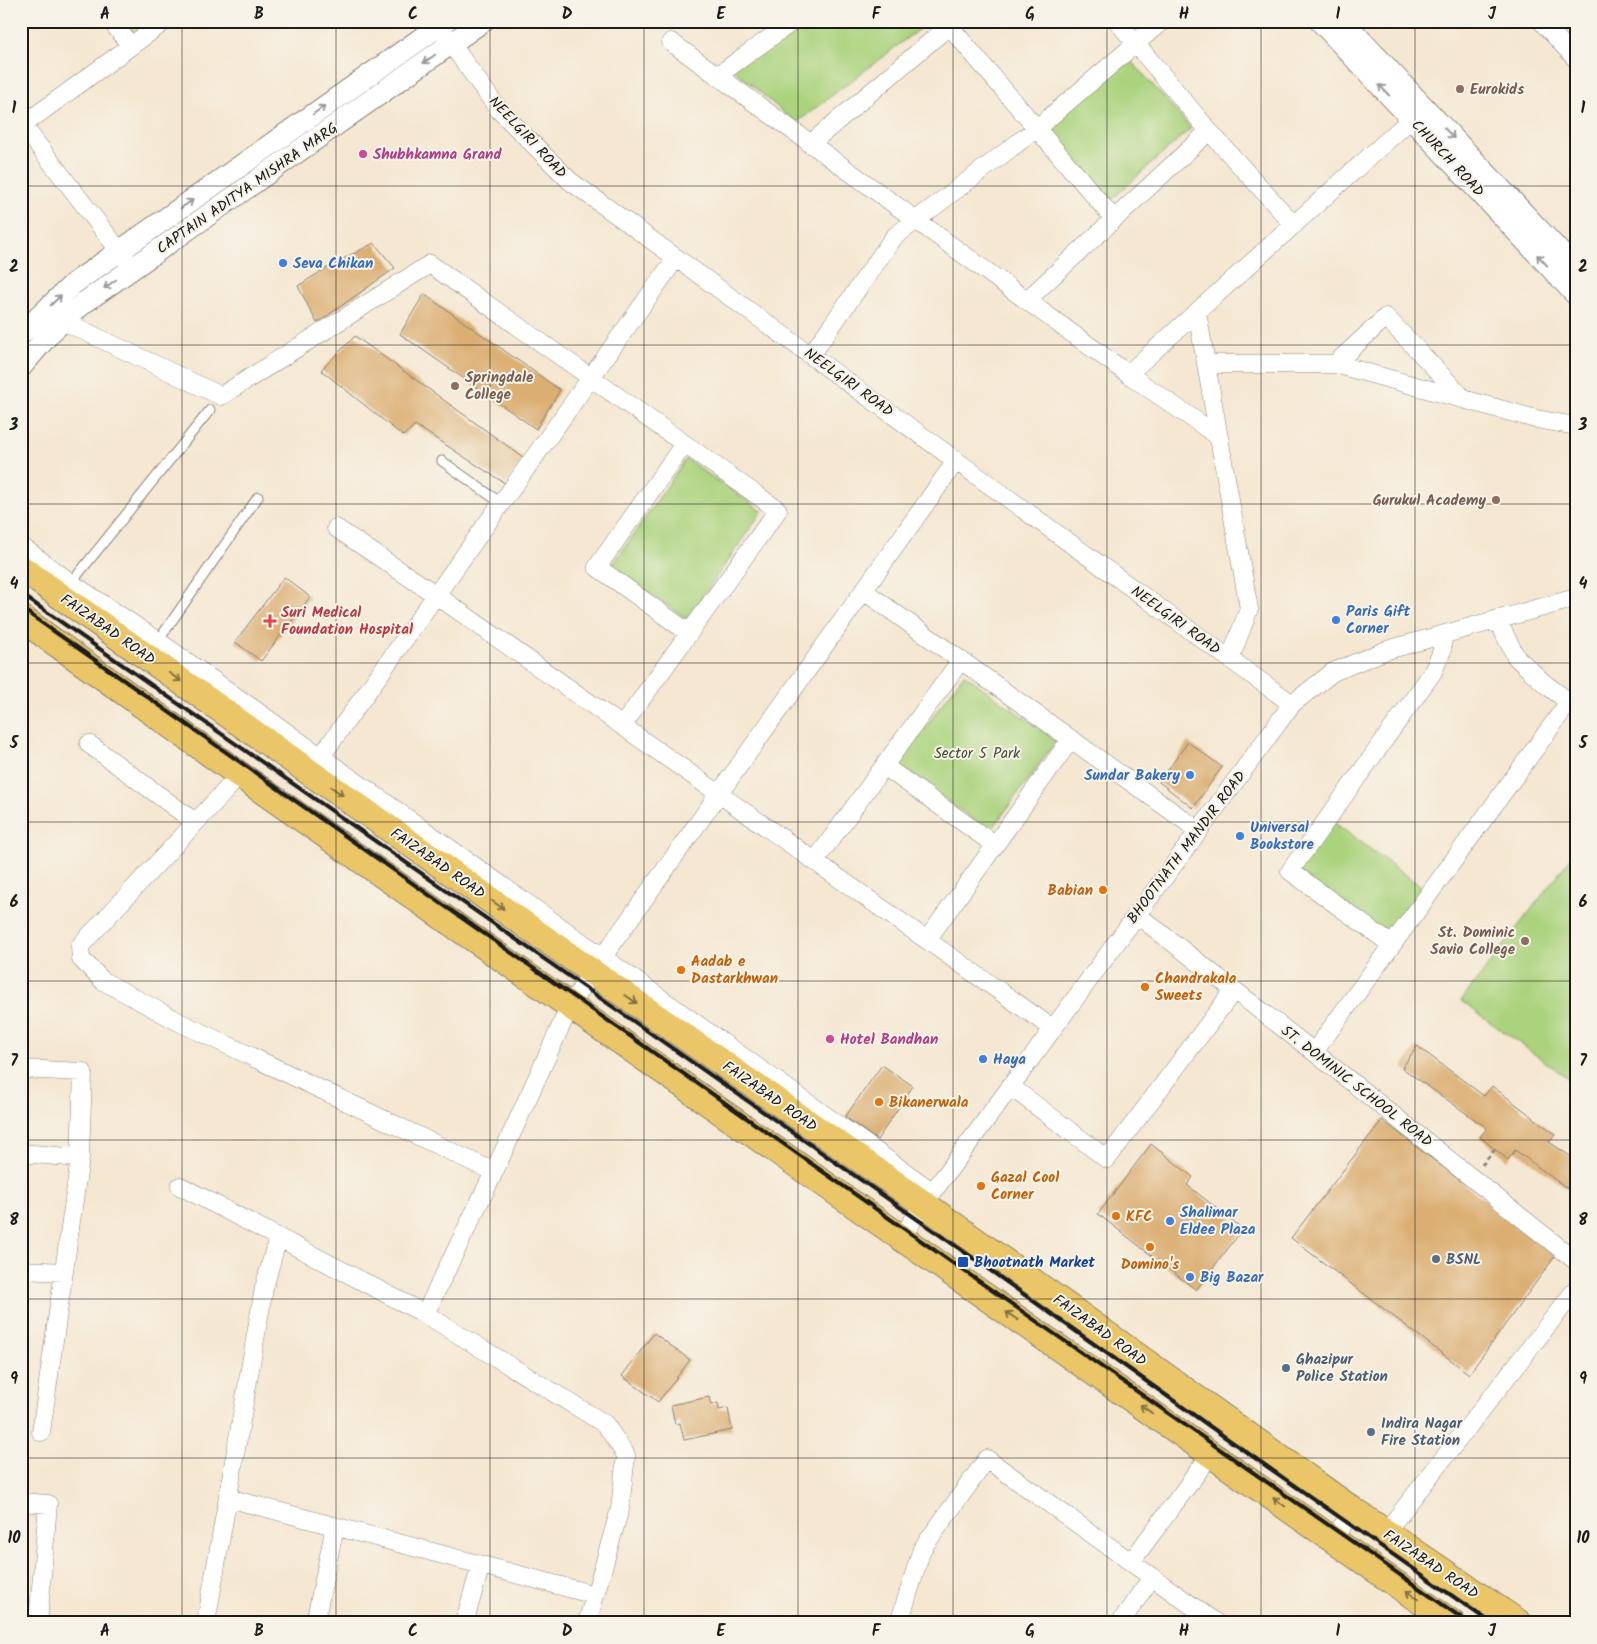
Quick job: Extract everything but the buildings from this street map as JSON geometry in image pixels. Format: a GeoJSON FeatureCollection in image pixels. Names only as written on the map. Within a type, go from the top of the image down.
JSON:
{"type":"FeatureCollection","features":[{"type":"Feature","properties":{"kind":"main road","name":"FAIZABAD ROAD"},"geometry":{"type":"LineString","coordinates":[[21,568],[315,764],[928,1198],[1354,1511],[1519,1623]]}},
{"type":"Feature","properties":{"kind":"main road"},"geometry":{"type":"LineString","coordinates":[[21,618],[240,775],[1452,1623]]}},
{"type":"Feature","properties":{"kind":"street"},"geometry":{"type":"LineString","coordinates":[[111,21],[131,46]]}},
{"type":"Feature","properties":{"kind":"street"},"geometry":{"type":"LineString","coordinates":[[133,268],[22,124],[165,21]]}},
{"type":"Feature","properties":{"kind":"street","name":"CAPTAIN ADITYA MISHRA MARG"},"geometry":{"type":"LineString","coordinates":[[21,367],[51,332],[85,302],[483,21]]}},
{"type":"Feature","properties":{"kind":"street"},"geometry":{"type":"LineString","coordinates":[[718,76],[793,21]]}},
{"type":"Feature","properties":{"kind":"street"},"geometry":{"type":"LineString","coordinates":[[1117,21],[1209,132],[1294,225]]}},
{"type":"Feature","properties":{"kind":"street"},"geometry":{"type":"LineString","coordinates":[[811,354],[894,238],[1036,128],[1162,21]]}},
{"type":"Feature","properties":{"kind":"street","name":"CHURCH ROAD"},"geometry":{"type":"LineString","coordinates":[[1320,21],[1418,113],[1576,269]]}},
{"type":"Feature","properties":{"kind":"street","name":"CHURCH ROAD"},"geometry":{"type":"LineString","coordinates":[[1343,21],[1418,113],[1576,295]]}},
{"type":"Feature","properties":{"kind":"street"},"geometry":{"type":"LineString","coordinates":[[1540,21],[1576,59]]}},
{"type":"Feature","properties":{"kind":"street","name":"CAPTAIN ADITYA MISHRA MARG"},"geometry":{"type":"LineString","coordinates":[[22,332],[73,284],[440,23]]}},
{"type":"Feature","properties":{"kind":"street","name":"NEELGIRI ROAD"},"geometry":{"type":"LineString","coordinates":[[440,23],[450,44],[499,110],[570,181],[1292,704]]}},
{"type":"Feature","properties":{"kind":"street"},"geometry":{"type":"LineString","coordinates":[[810,144],[947,23],[1114,219]]}},
{"type":"Feature","properties":{"kind":"street"},"geometry":{"type":"LineString","coordinates":[[671,42],[1128,374],[1218,436]]}},
{"type":"Feature","properties":{"kind":"street"},"geometry":{"type":"LineString","coordinates":[[1128,374],[1418,113]]}},
{"type":"Feature","properties":{"kind":"street"},"geometry":{"type":"LineString","coordinates":[[1027,300],[1209,132]]}},
{"type":"Feature","properties":{"kind":"street"},"geometry":{"type":"LineString","coordinates":[[21,546],[71,583],[158,641],[315,764],[676,258]]}},
{"type":"Feature","properties":{"kind":"street"},"geometry":{"type":"LineString","coordinates":[[63,321],[222,396],[430,264],[778,510],[622,726]]}},
{"type":"Feature","properties":{"kind":"street"},"geometry":{"type":"LineString","coordinates":[[1197,312],[1249,609],[1230,659]]}},
{"type":"Feature","properties":{"kind":"street"},"geometry":{"type":"LineString","coordinates":[[1334,364],[1386,317],[1464,399]]}},
{"type":"Feature","properties":{"kind":"street"},"geometry":{"type":"LineString","coordinates":[[1206,364],[1334,364],[1536,419],[1576,426]]}},
{"type":"Feature","properties":{"kind":"street"},"geometry":{"type":"LineString","coordinates":[[684,444],[597,567],[689,633]]}},
{"type":"Feature","properties":{"kind":"street"},"geometry":{"type":"LineString","coordinates":[[425,1314],[494,1172],[570,1006],[597,964],[956,461]]}},
{"type":"Feature","properties":{"kind":"street"},"geometry":{"type":"LineString","coordinates":[[336,528],[436,595],[1052,1028]]}},
{"type":"Feature","properties":{"kind":"street"},"geometry":{"type":"LineString","coordinates":[[864,591],[1198,830]]}},
{"type":"Feature","properties":{"kind":"street","name":"BHOOTNATH MANDIR ROAD"},"geometry":{"type":"LineString","coordinates":[[901,1238],[1052,1028],[1292,704],[1333,672],[1387,650],[1576,598]]}},
{"type":"Feature","properties":{"kind":"street"},"geometry":{"type":"LineString","coordinates":[[1314,1052],[1572,705],[1516,658],[1497,619]]}},
{"type":"Feature","properties":{"kind":"street"},"geometry":{"type":"LineString","coordinates":[[1392,945],[1290,871],[1433,672],[1442,651],[1442,635]]}},
{"type":"Feature","properties":{"kind":"street"},"geometry":{"type":"LineString","coordinates":[[815,861],[961,660]]}},
{"type":"Feature","properties":{"kind":"street"},"geometry":{"type":"LineString","coordinates":[[927,940],[1071,739]]}},
{"type":"Feature","properties":{"kind":"street"},"geometry":{"type":"LineString","coordinates":[[89,744],[195,822]]}},
{"type":"Feature","properties":{"kind":"street"},"geometry":{"type":"LineString","coordinates":[[884,766],[995,845]]}},
{"type":"Feature","properties":{"kind":"street"},"geometry":{"type":"LineString","coordinates":[[240,775],[80,946],[80,959],[103,980],[179,1022],[494,1172]]}},
{"type":"Feature","properties":{"kind":"street","name":"ST. DOMINIC SCHOOL ROAD"},"geometry":{"type":"LineString","coordinates":[[1136,914],[1314,1052],[1576,1261]]}},
{"type":"Feature","properties":{"kind":"street"},"geometry":{"type":"LineString","coordinates":[[1010,1086],[1107,1159],[1234,990]]}},
{"type":"Feature","properties":{"kind":"street"},"geometry":{"type":"LineString","coordinates":[[21,1069],[83,1072],[80,1158],[41,1432]]}},
{"type":"Feature","properties":{"kind":"street"},"geometry":{"type":"LineString","coordinates":[[21,1154],[80,1158]]}},
{"type":"Feature","properties":{"kind":"street"},"geometry":{"type":"LineString","coordinates":[[180,1186],[425,1314],[605,1424],[626,1455],[620,1509],[587,1623]]}},
{"type":"Feature","properties":{"kind":"street"},"geometry":{"type":"LineString","coordinates":[[206,1623],[264,1288],[278,1237]]}},
{"type":"Feature","properties":{"kind":"street"},"geometry":{"type":"LineString","coordinates":[[21,1270],[64,1272]]}},
{"type":"Feature","properties":{"kind":"street"},"geometry":{"type":"LineString","coordinates":[[1385,1533],[1576,1289]]}},
{"type":"Feature","properties":{"kind":"street"},"geometry":{"type":"LineString","coordinates":[[1131,1562],[1211,1454]]}},
{"type":"Feature","properties":{"kind":"street"},"geometry":{"type":"LineString","coordinates":[[899,1623],[922,1549],[987,1459],[1216,1623]]}},
{"type":"Feature","properties":{"kind":"street"},"geometry":{"type":"LineString","coordinates":[[228,1498],[595,1595]]}},
{"type":"Feature","properties":{"kind":"street"},"geometry":{"type":"LineString","coordinates":[[21,1502],[48,1504],[38,1623]]}},
{"type":"Feature","properties":{"kind":"street"},"geometry":{"type":"LineString","coordinates":[[1332,1539],[1354,1511]]}},
{"type":"Feature","properties":{"kind":"street"},"geometry":{"type":"LineString","coordinates":[[315,1623],[335,1526]]}},
{"type":"Feature","properties":{"kind":"street"},"geometry":{"type":"LineString","coordinates":[[464,1623],[481,1565]]}},
{"type":"Feature","properties":{"kind":"street"},"geometry":{"type":"LineString","coordinates":[[1120,1623],[1152,1577]]}},
{"type":"Feature","properties":{"kind":"lane"},"geometry":{"type":"LineString","coordinates":[[71,583],[210,410]]}},
{"type":"Feature","properties":{"kind":"lane"},"geometry":{"type":"LineString","coordinates":[[442,461],[501,504]]}},
{"type":"Feature","properties":{"kind":"lane"},"geometry":{"type":"LineString","coordinates":[[158,641],[258,497]]}},
{"type":"Feature","properties":{"kind":"path"},"geometry":{"type":"LineString","coordinates":[[1473,1178],[1495,1148]]}},
{"type":"Feature","properties":{"kind":"green space"},"geometry":{"type":"Polygon","coordinates":[[[122,21],[148,21],[131,34],[122,21]]]}},
{"type":"Feature","properties":{"kind":"green space"},"geometry":{"type":"Polygon","coordinates":[[[787,21],[920,21],[923,26],[796,123],[726,63],[787,21]]]}},
{"type":"Feature","properties":{"kind":"green space"},"geometry":{"type":"Polygon","coordinates":[[[1124,53],[1191,128],[1110,201],[1042,126],[1124,53]]]}},
{"type":"Feature","properties":{"kind":"green space"},"geometry":{"type":"Polygon","coordinates":[[[686,459],[762,511],[687,619],[611,567],[686,459]]]}},
{"type":"Feature","properties":{"kind":"green space","name":"Sector 5 Park"},"geometry":{"type":"Polygon","coordinates":[[[964,674],[1056,741],[990,832],[898,765],[964,674]]]}},
{"type":"Feature","properties":{"kind":"green space"},"geometry":{"type":"Polygon","coordinates":[[[1332,821],[1426,890],[1389,937],[1296,870],[1332,821]]]}},
{"type":"Feature","properties":{"kind":"green space"},"geometry":{"type":"Polygon","coordinates":[[[1576,851],[1576,1084],[1461,1001],[1576,851]]]}},
{"type":"Feature","properties":{"kind":"railway"},"geometry":{"type":"LineString","coordinates":[[21,594],[960,1249],[1491,1623]]}},
{"type":"Feature","properties":{"kind":"railway"},"geometry":{"type":"LineString","coordinates":[[21,608],[1469,1623]]}},
{"type":"Feature","properties":{"kind":"place","name":"Eurokids"},"geometry":{"type":"Point","coordinates":[1460,89]}},
{"type":"Feature","properties":{"kind":"place","name":"Shubhkamna Grand"},"geometry":{"type":"Point","coordinates":[363,154]}},
{"type":"Feature","properties":{"kind":"place","name":"Seva Chikan"},"geometry":{"type":"Point","coordinates":[283,263]}},
{"type":"Feature","properties":{"kind":"place","name":"Springdale College"},"geometry":{"type":"Point","coordinates":[455,386]}},
{"type":"Feature","properties":{"kind":"place","name":"Gurukul Academy"},"geometry":{"type":"Point","coordinates":[1496,500]}},
{"type":"Feature","properties":{"kind":"place","name":"Paris Gift Corner"},"geometry":{"type":"Point","coordinates":[1336,620]}},
{"type":"Feature","properties":{"kind":"place","name":"Suri Medical Foundation Hospital"},"geometry":{"type":"Point","coordinates":[270,621]}},
{"type":"Feature","properties":{"kind":"place","name":"Sundar Bakery"},"geometry":{"type":"Point","coordinates":[1190,775]}},
{"type":"Feature","properties":{"kind":"place","name":"Universal Bookstore"},"geometry":{"type":"Point","coordinates":[1240,836]}},
{"type":"Feature","properties":{"kind":"place","name":"Babian"},"geometry":{"type":"Point","coordinates":[1103,890]}},
{"type":"Feature","properties":{"kind":"place","name":"St. Dominic Savio College"},"geometry":{"type":"Point","coordinates":[1525,941]}},
{"type":"Feature","properties":{"kind":"place","name":"Aadab e Dastarkhwan"},"geometry":{"type":"Point","coordinates":[681,970]}},
{"type":"Feature","properties":{"kind":"place","name":"Chandrakala Sweets"},"geometry":{"type":"Point","coordinates":[1145,987]}},
{"type":"Feature","properties":{"kind":"place","name":"Hotel Bandhan"},"geometry":{"type":"Point","coordinates":[830,1039]}},
{"type":"Feature","properties":{"kind":"place","name":"Haya"},"geometry":{"type":"Point","coordinates":[983,1059]}},
{"type":"Feature","properties":{"kind":"place","name":"Bikanerwala"},"geometry":{"type":"Point","coordinates":[879,1102]}},
{"type":"Feature","properties":{"kind":"place","name":"Gazal Cool Corner"},"geometry":{"type":"Point","coordinates":[981,1186]}},
{"type":"Feature","properties":{"kind":"place","name":"KFC"},"geometry":{"type":"Point","coordinates":[1116,1216]}},
{"type":"Feature","properties":{"kind":"place","name":"Shalimar Eldee Plaza"},"geometry":{"type":"Point","coordinates":[1170,1221]}},
{"type":"Feature","properties":{"kind":"place","name":"Domino's"},"geometry":{"type":"Point","coordinates":[1150,1247]}},
{"type":"Feature","properties":{"kind":"place","name":"BSNL"},"geometry":{"type":"Point","coordinates":[1436,1259]}},
{"type":"Feature","properties":{"kind":"place","name":"Bhootnath Market"},"geometry":{"type":"Point","coordinates":[963,1262]}},
{"type":"Feature","properties":{"kind":"place","name":"Big Bazar"},"geometry":{"type":"Point","coordinates":[1190,1277]}},
{"type":"Feature","properties":{"kind":"place","name":"Ghazipur Police Station"},"geometry":{"type":"Point","coordinates":[1286,1368]}},
{"type":"Feature","properties":{"kind":"place","name":"Indira Nagar Fire Station"},"geometry":{"type":"Point","coordinates":[1371,1432]}}]}
